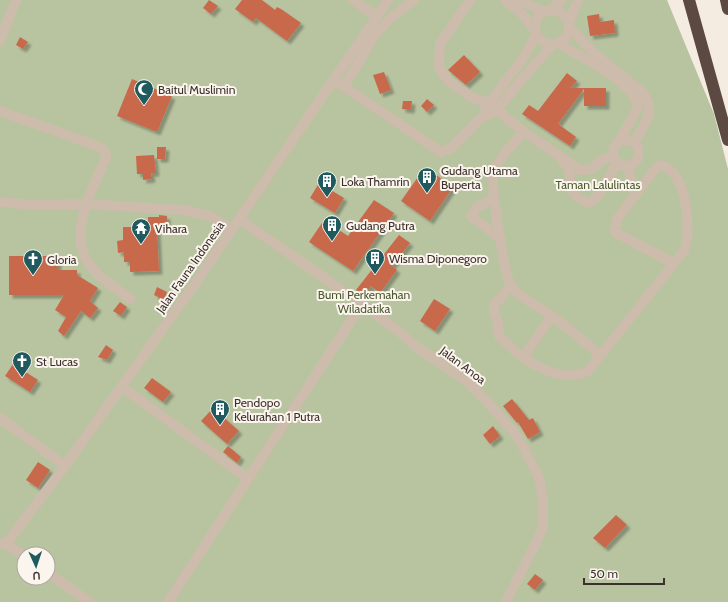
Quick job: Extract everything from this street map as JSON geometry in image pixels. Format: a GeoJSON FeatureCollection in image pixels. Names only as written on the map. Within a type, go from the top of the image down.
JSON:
{"type":"FeatureCollection","features":[{"type":"Feature","properties":{"kind":"highway"},"geometry":{"type":"LineString","coordinates":[[689,0],[728,140]]}},
{"type":"Feature","properties":{"kind":"highway"},"geometry":{"type":"LineString","coordinates":[[726,0],[728,9]]}},
{"type":"Feature","properties":{"kind":"street"},"geometry":{"type":"LineString","coordinates":[[0,41],[16,0]]}},
{"type":"Feature","properties":{"kind":"street"},"geometry":{"type":"LineString","coordinates":[[353,0],[376,16]]}},
{"type":"Feature","properties":{"kind":"street","name":"Jalan Fauna Indonesia"},"geometry":{"type":"LineString","coordinates":[[3,543],[65,466],[122,387],[232,230],[388,0]]}},
{"type":"Feature","properties":{"kind":"street"},"geometry":{"type":"LineString","coordinates":[[344,86],[376,35],[392,17],[414,0]]}},
{"type":"Feature","properties":{"kind":"street"},"geometry":{"type":"LineString","coordinates":[[470,0],[440,44],[440,65],[442,73],[449,81],[472,98],[488,103],[496,111],[524,132],[580,170],[585,171],[594,168],[602,160],[615,159],[628,166],[635,196]]}},
{"type":"Feature","properties":{"kind":"street"},"geometry":{"type":"LineString","coordinates":[[505,0],[526,18],[543,42],[556,44],[596,65],[634,95],[638,107],[619,142],[614,148],[615,159],[599,195],[589,203],[578,198],[571,189],[569,169],[561,158]]}},
{"type":"Feature","properties":{"kind":"street"},"geometry":{"type":"LineString","coordinates":[[519,0],[548,11],[562,13],[569,25],[596,54],[643,93],[648,100],[650,114],[634,142]]}},
{"type":"Feature","properties":{"kind":"street"},"geometry":{"type":"LineString","coordinates":[[334,80],[441,152],[451,148],[481,118],[488,103],[522,60],[536,33],[536,21],[562,0]]}},
{"type":"Feature","properties":{"kind":"street"},"geometry":{"type":"LineString","coordinates":[[481,118],[496,111],[522,79],[556,44],[566,36],[578,0]]}},
{"type":"Feature","properties":{"kind":"street"},"geometry":{"type":"LineString","coordinates":[[3,112],[100,147],[105,152],[106,158],[86,204],[80,233],[85,258],[92,269],[131,299]]}},
{"type":"Feature","properties":{"kind":"street"},"geometry":{"type":"LineString","coordinates":[[524,132],[507,150],[494,170],[492,180],[505,268],[511,286],[552,316],[600,355]]}},
{"type":"Feature","properties":{"kind":"street"},"geometry":{"type":"LineString","coordinates":[[619,142],[627,140],[638,145],[640,154],[636,163],[628,166]]}},
{"type":"Feature","properties":{"kind":"street"},"geometry":{"type":"LineString","coordinates":[[511,286],[494,305],[494,312],[498,323],[498,335],[539,368],[550,373],[569,375],[588,371],[684,251],[688,240],[685,207],[678,181],[666,166],[661,165],[656,168],[617,219],[615,232],[673,263]]}},
{"type":"Feature","properties":{"kind":"street"},"geometry":{"type":"LineString","coordinates":[[494,198],[477,207],[471,216],[501,239]]}},
{"type":"Feature","properties":{"kind":"street"},"geometry":{"type":"LineString","coordinates":[[0,202],[33,206],[86,204],[183,210],[210,216],[232,230]]}},
{"type":"Feature","properties":{"kind":"street","name":"Jalan Anoa"},"geometry":{"type":"LineString","coordinates":[[239,219],[362,304],[418,348],[469,383],[517,436],[539,477],[543,500],[543,526],[506,602]]}},
{"type":"Feature","properties":{"kind":"street"},"geometry":{"type":"LineString","coordinates":[[168,602],[247,478],[362,304]]}},
{"type":"Feature","properties":{"kind":"street"},"geometry":{"type":"LineString","coordinates":[[524,356],[552,316]]}},
{"type":"Feature","properties":{"kind":"street"},"geometry":{"type":"LineString","coordinates":[[122,387],[247,478]]}},
{"type":"Feature","properties":{"kind":"street"},"geometry":{"type":"LineString","coordinates":[[0,418],[65,466]]}},
{"type":"Feature","properties":{"kind":"street"},"geometry":{"type":"LineString","coordinates":[[3,543],[16,551]]}},
{"type":"Feature","properties":{"kind":"street"},"geometry":{"type":"LineString","coordinates":[[56,579],[90,602]]}},
{"type":"Feature","properties":{"kind":"green space","name":"Bumi Perkemahan Wiladatika"},"geometry":{"type":"Polygon","coordinates":[[[0,0],[667,0],[714,114],[728,169],[728,602],[0,602],[0,0]]]}},
{"type":"Feature","properties":{"kind":"building"},"geometry":{"type":"Polygon","coordinates":[[[209,0],[218,6],[211,14],[203,8],[209,0]]]}},
{"type":"Feature","properties":{"kind":"building"},"geometry":{"type":"Polygon","coordinates":[[[242,0],[262,0],[275,10],[277,7],[281,9],[301,23],[287,41],[256,18],[253,22],[235,9],[242,0]]]}},
{"type":"Feature","properties":{"kind":"building"},"geometry":{"type":"Polygon","coordinates":[[[599,14],[600,22],[614,20],[615,33],[590,36],[587,16],[599,14]]]}},
{"type":"Feature","properties":{"kind":"building"},"geometry":{"type":"Polygon","coordinates":[[[20,37],[28,42],[23,49],[16,45],[20,37]]]}},
{"type":"Feature","properties":{"kind":"building"},"geometry":{"type":"Polygon","coordinates":[[[464,55],[480,72],[466,85],[448,70],[464,55]]]}},
{"type":"Feature","properties":{"kind":"building"},"geometry":{"type":"Polygon","coordinates":[[[384,72],[391,90],[380,94],[373,75],[384,72]]]}},
{"type":"Feature","properties":{"kind":"building"},"geometry":{"type":"Polygon","coordinates":[[[567,73],[577,81],[570,88],[606,88],[606,106],[584,106],[584,89],[558,124],[576,137],[570,146],[522,114],[529,105],[538,111],[567,73]]]}},
{"type":"Feature","properties":{"kind":"building","name":"Baitul Muslimin"},"geometry":{"type":"Polygon","coordinates":[[[132,79],[172,96],[157,132],[117,116],[132,79]]]}},
{"type":"Feature","properties":{"kind":"building"},"geometry":{"type":"Polygon","coordinates":[[[427,99],[434,105],[427,112],[421,106],[427,99]]]}},
{"type":"Feature","properties":{"kind":"building"},"geometry":{"type":"Polygon","coordinates":[[[403,101],[412,101],[411,110],[402,109],[403,101]]]}},
{"type":"Feature","properties":{"kind":"building"},"geometry":{"type":"Polygon","coordinates":[[[157,147],[166,147],[165,159],[157,159],[157,147]]]}},
{"type":"Feature","properties":{"kind":"building"},"geometry":{"type":"Polygon","coordinates":[[[154,155],[156,173],[151,173],[152,179],[143,180],[143,174],[137,174],[136,156],[154,155]]]}},
{"type":"Feature","properties":{"kind":"building","name":"Gudang Utama Buperta"},"geometry":{"type":"Polygon","coordinates":[[[425,167],[453,187],[430,221],[401,201],[425,167]]]}},
{"type":"Feature","properties":{"kind":"building","name":"Loka Thamrin"},"geometry":{"type":"Polygon","coordinates":[[[319,183],[344,198],[335,213],[310,198],[319,183]]]}},
{"type":"Feature","properties":{"kind":"building"},"geometry":{"type":"Polygon","coordinates":[[[374,200],[394,213],[353,271],[309,242],[324,220],[348,236],[374,200]]]}},
{"type":"Feature","properties":{"kind":"building","name":"Vihara"},"geometry":{"type":"Polygon","coordinates":[[[159,215],[167,216],[167,227],[157,227],[159,271],[130,272],[130,262],[124,262],[124,252],[118,253],[117,241],[123,240],[123,227],[148,227],[148,217],[159,217],[159,215]]]}},
{"type":"Feature","properties":{"kind":"building"},"geometry":{"type":"Polygon","coordinates":[[[399,235],[410,243],[392,266],[397,270],[380,293],[371,286],[364,296],[356,290],[399,235]]]}},
{"type":"Feature","properties":{"kind":"building"},"geometry":{"type":"Polygon","coordinates":[[[9,256],[58,256],[58,270],[77,270],[77,275],[98,288],[90,301],[98,308],[90,318],[81,311],[64,336],[58,331],[66,317],[55,310],[64,295],[9,295],[9,256]]]}},
{"type":"Feature","properties":{"kind":"building"},"geometry":{"type":"Polygon","coordinates":[[[157,287],[167,292],[164,300],[154,295],[157,287]]]}},
{"type":"Feature","properties":{"kind":"building"},"geometry":{"type":"Polygon","coordinates":[[[434,299],[450,309],[435,331],[420,321],[434,299]]]}},
{"type":"Feature","properties":{"kind":"building"},"geometry":{"type":"Polygon","coordinates":[[[120,302],[127,307],[121,316],[113,311],[120,302]]]}},
{"type":"Feature","properties":{"kind":"building"},"geometry":{"type":"Polygon","coordinates":[[[106,345],[113,350],[107,360],[98,357],[106,345]]]}},
{"type":"Feature","properties":{"kind":"building","name":"St Lucas"},"geometry":{"type":"Polygon","coordinates":[[[13,364],[38,380],[30,392],[5,376],[13,364]]]}},
{"type":"Feature","properties":{"kind":"building"},"geometry":{"type":"Polygon","coordinates":[[[152,378],[171,392],[163,402],[144,388],[152,378]]]}},
{"type":"Feature","properties":{"kind":"building"},"geometry":{"type":"Polygon","coordinates":[[[512,399],[529,420],[533,418],[540,432],[528,439],[518,422],[517,423],[503,406],[512,399]]]}},
{"type":"Feature","properties":{"kind":"building","name":"Pendopo Kelurahan 1 Putra"},"geometry":{"type":"Polygon","coordinates":[[[213,408],[239,431],[227,444],[201,421],[213,408]]]}},
{"type":"Feature","properties":{"kind":"building"},"geometry":{"type":"Polygon","coordinates":[[[493,426],[500,436],[490,444],[483,435],[493,426]]]}},
{"type":"Feature","properties":{"kind":"building"},"geometry":{"type":"Polygon","coordinates":[[[228,446],[241,457],[237,463],[223,452],[228,446]]]}},
{"type":"Feature","properties":{"kind":"building"},"geometry":{"type":"Polygon","coordinates":[[[38,462],[50,470],[38,488],[26,480],[38,462]]]}},
{"type":"Feature","properties":{"kind":"building"},"geometry":{"type":"Polygon","coordinates":[[[616,515],[627,525],[605,548],[593,538],[616,515]]]}},
{"type":"Feature","properties":{"kind":"building"},"geometry":{"type":"Polygon","coordinates":[[[535,574],[543,580],[535,590],[527,584],[535,574]]]}},
{"type":"Feature","properties":{"kind":"place","name":"Baitul Muslimin"},"geometry":{"type":"Point","coordinates":[144,106]}},
{"type":"Feature","properties":{"kind":"place","name":"Gudang Utama Buperta"},"geometry":{"type":"Point","coordinates":[427,194]}},
{"type":"Feature","properties":{"kind":"place","name":"Loka Thamrin"},"geometry":{"type":"Point","coordinates":[327,198]}},
{"type":"Feature","properties":{"kind":"place","name":"Gudang Putra"},"geometry":{"type":"Point","coordinates":[332,242]}},
{"type":"Feature","properties":{"kind":"place","name":"Vihara"},"geometry":{"type":"Point","coordinates":[141,245]}},
{"type":"Feature","properties":{"kind":"place","name":"Wisma Diponegoro"},"geometry":{"type":"Point","coordinates":[375,275]}},
{"type":"Feature","properties":{"kind":"place","name":"Gloria"},"geometry":{"type":"Point","coordinates":[33,276]}},
{"type":"Feature","properties":{"kind":"place","name":"St Lucas"},"geometry":{"type":"Point","coordinates":[22,378]}},
{"type":"Feature","properties":{"kind":"place","name":"Pendopo Kelurahan 1 Putra"},"geometry":{"type":"Point","coordinates":[220,426]}},
{"type":"Feature","properties":{"kind":"park label","name":"Taman Lalulintas"},"geometry":{"type":"Point","coordinates":[598,184]}}]}
